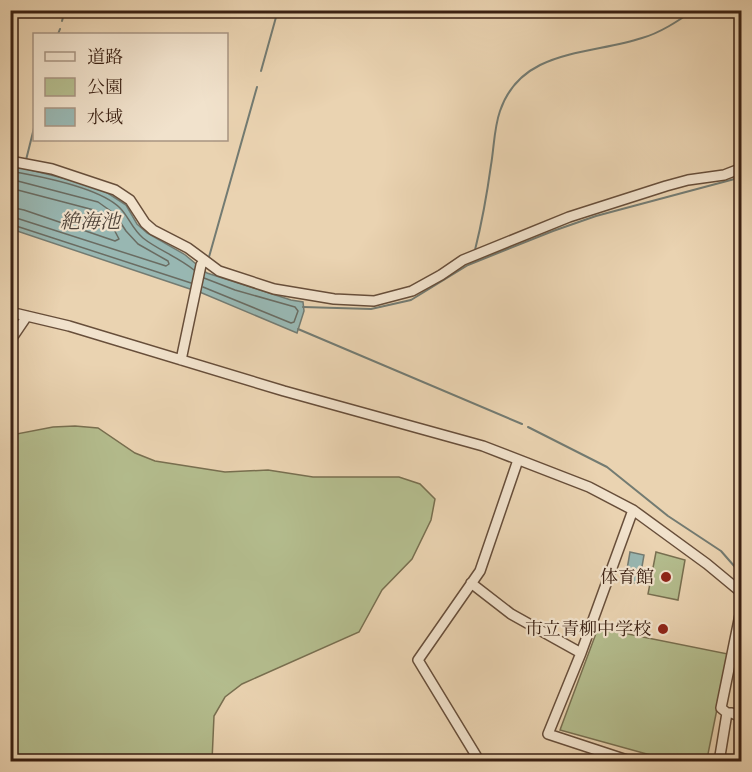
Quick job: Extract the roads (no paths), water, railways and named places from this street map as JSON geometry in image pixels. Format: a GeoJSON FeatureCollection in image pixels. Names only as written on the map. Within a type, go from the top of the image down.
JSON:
{"type":"FeatureCollection","features":[{"type":"Feature","properties":{"kind":"street"},"geometry":{"type":"LineString","coordinates":[[10,161],[52,169],[115,190],[130,200],[145,223],[153,230],[180,243],[203,263],[219,271],[274,290],[334,299],[374,301],[412,291],[463,260],[569,217],[666,186],[724,175],[741,168]]}},
{"type":"Feature","properties":{"kind":"street"},"geometry":{"type":"LineString","coordinates":[[181,360],[203,263]]}},
{"type":"Feature","properties":{"kind":"street"},"geometry":{"type":"LineString","coordinates":[[10,312],[483,446],[589,487],[633,510],[707,564],[741,593]]}},
{"type":"Feature","properties":{"kind":"street"},"geometry":{"type":"LineString","coordinates":[[10,341],[27,316]]}},
{"type":"Feature","properties":{"kind":"street"},"geometry":{"type":"LineString","coordinates":[[480,762],[418,660],[480,571],[518,460]]}},
{"type":"Feature","properties":{"kind":"street"},"geometry":{"type":"LineString","coordinates":[[633,510],[581,653],[548,734],[633,762]]}},
{"type":"Feature","properties":{"kind":"street"},"geometry":{"type":"LineString","coordinates":[[471,583],[510,614],[581,653]]}},
{"type":"Feature","properties":{"kind":"street"},"geometry":{"type":"LineString","coordinates":[[741,605],[721,708],[741,718]]}},
{"type":"Feature","properties":{"kind":"street"},"geometry":{"type":"LineString","coordinates":[[719,762],[728,713]]}},
{"type":"Feature","properties":{"kind":"water","name":"絶海池"},"geometry":{"type":"Polygon","coordinates":[[[10,165],[103,190],[126,205],[137,224],[147,233],[184,254],[207,273],[303,302],[304,311],[297,333],[202,293],[11,229],[10,165]]]}},
{"type":"Feature","properties":{"kind":"water"},"geometry":{"type":"Polygon","coordinates":[[[630,552],[644,555],[639,584],[625,581],[630,552]]]}},
{"type":"Feature","properties":{"kind":"waterway"},"geometry":{"type":"LineString","coordinates":[[62,21],[65,10]]}},
{"type":"Feature","properties":{"kind":"waterway"},"geometry":{"type":"LineString","coordinates":[[261,71],[278,10]]}},
{"type":"Feature","properties":{"kind":"waterway"},"geometry":{"type":"LineString","coordinates":[[475,250],[486,197],[496,124],[510,90],[524,75],[541,65],[560,57],[649,36],[694,10]]}},
{"type":"Feature","properties":{"kind":"waterway"},"geometry":{"type":"LineString","coordinates":[[58,33],[60,29]]}},
{"type":"Feature","properties":{"kind":"waterway"},"geometry":{"type":"LineString","coordinates":[[209,257],[257,87]]}},
{"type":"Feature","properties":{"kind":"waterway"},"geometry":{"type":"LineString","coordinates":[[26,160],[33,132]]}},
{"type":"Feature","properties":{"kind":"waterway"},"geometry":{"type":"LineString","coordinates":[[303,307],[371,309],[411,300],[468,265],[553,231],[596,216],[742,177]]}},
{"type":"Feature","properties":{"kind":"waterway"},"geometry":{"type":"LineString","coordinates":[[298,329],[522,424]]}},
{"type":"Feature","properties":{"kind":"waterway"},"geometry":{"type":"LineString","coordinates":[[528,427],[607,467],[668,516],[721,551],[742,575]]}},
{"type":"Feature","properties":{"kind":"place","name":"体育館"},"geometry":{"type":"Point","coordinates":[666,577]}},
{"type":"Feature","properties":{"kind":"place","name":"市立青柳中学校"},"geometry":{"type":"Point","coordinates":[663,629]}}]}
